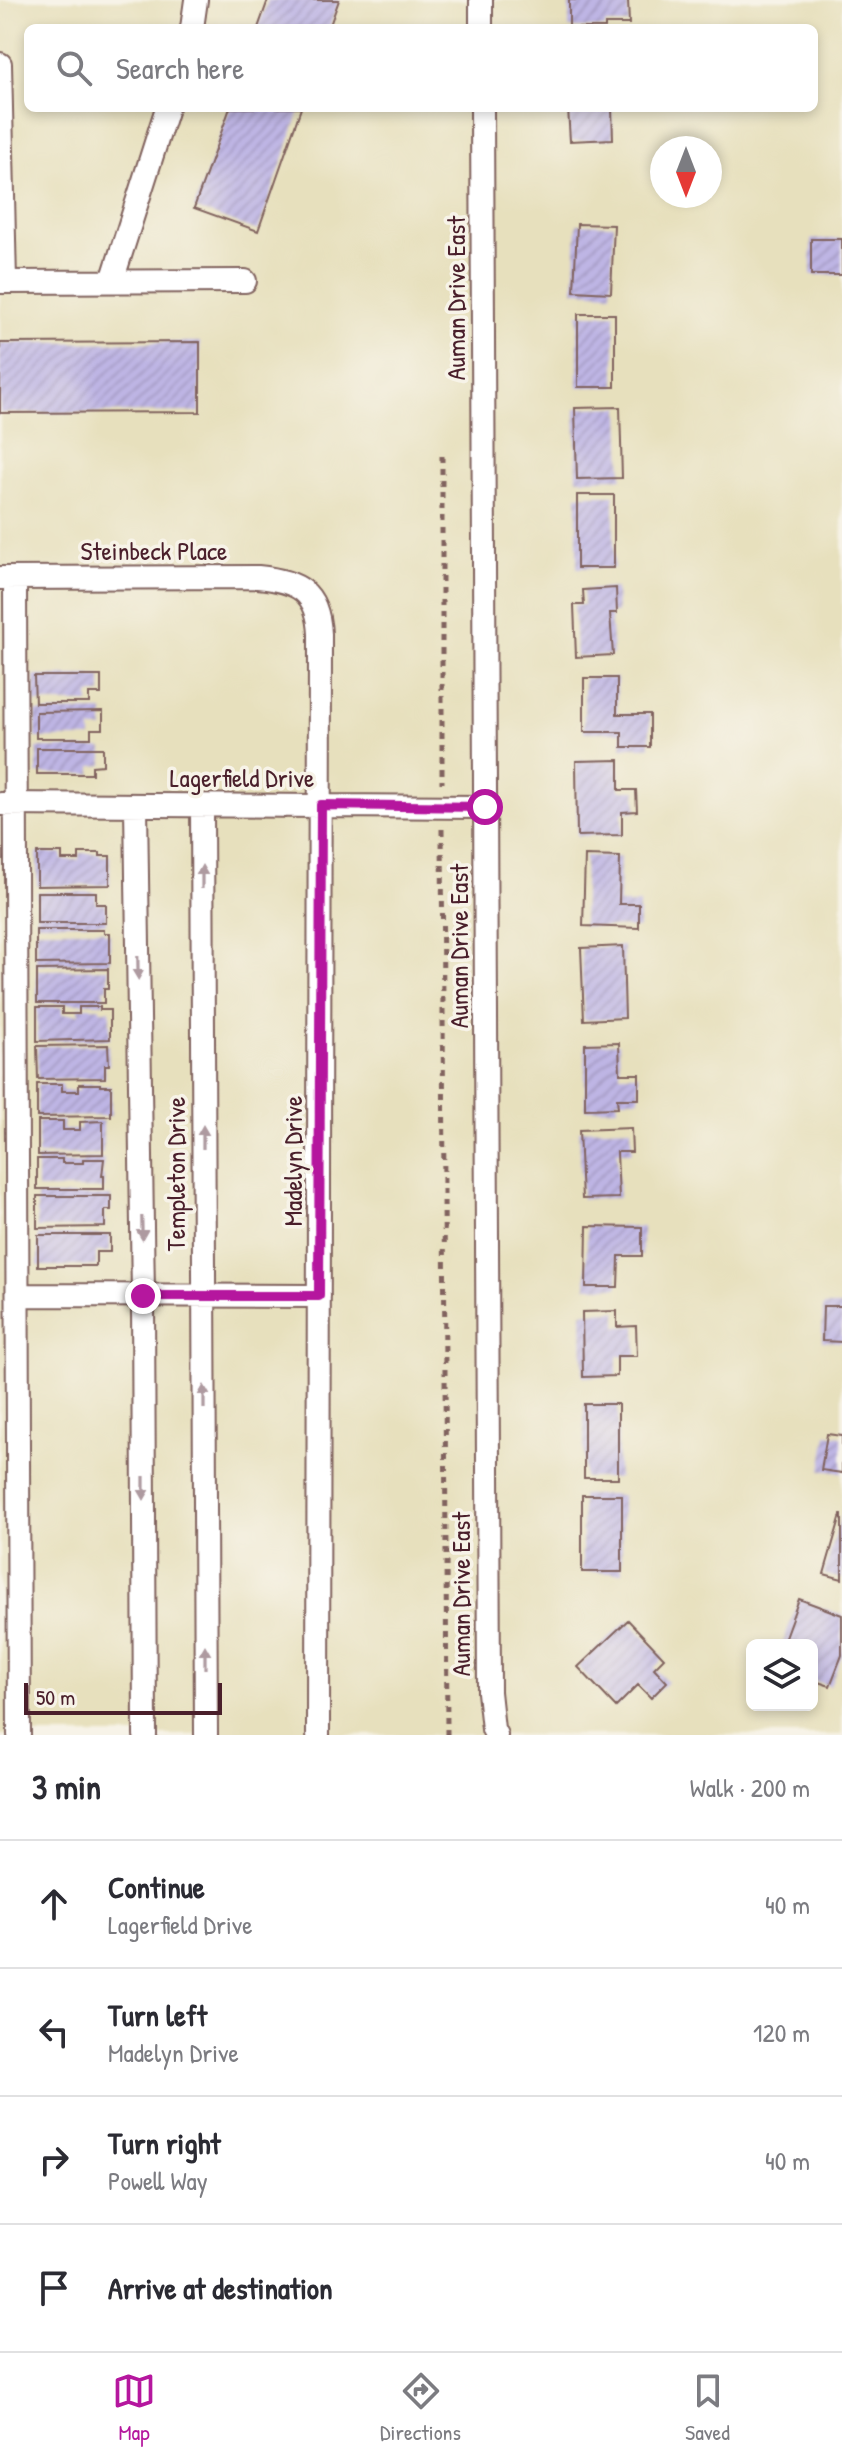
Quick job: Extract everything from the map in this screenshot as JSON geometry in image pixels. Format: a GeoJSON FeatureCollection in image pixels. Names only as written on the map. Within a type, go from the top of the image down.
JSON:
{"type":"FeatureCollection","features":[{"type":"Feature","properties":{"kind":"street"},"geometry":{"type":"LineString","coordinates":[[193,24],[196,0]]}},
{"type":"Feature","properties":{"kind":"street"},"geometry":{"type":"LineString","coordinates":[[481,0],[481,24]]}},
{"type":"Feature","properties":{"kind":"street"},"geometry":{"type":"LineString","coordinates":[[0,64],[3,282],[245,281]]}},
{"type":"Feature","properties":{"kind":"street"},"geometry":{"type":"LineString","coordinates":[[112,281],[166,112]]}},
{"type":"Feature","properties":{"kind":"street","name":"Auman Drive East"},"geometry":{"type":"LineString","coordinates":[[482,112],[489,1676],[496,1735]]}},
{"type":"Feature","properties":{"kind":"street","name":"Steinbeck Place"},"geometry":{"type":"LineString","coordinates":[[8,578],[258,577],[281,580],[304,591]]}},
{"type":"Feature","properties":{"kind":"street"},"geometry":{"type":"LineString","coordinates":[[8,578],[9,1077],[18,1295],[19,1735]]}},
{"type":"Feature","properties":{"kind":"street","name":"Madelyn Drive"},"geometry":{"type":"LineString","coordinates":[[304,591],[317,608],[320,621],[318,1735]]}},
{"type":"Feature","properties":{"kind":"street","name":"Lagerfield Drive"},"geometry":{"type":"LineString","coordinates":[[7,804],[485,807]]}},
{"type":"Feature","properties":{"kind":"street","name":"Templeton Drive"},"geometry":{"type":"LineString","coordinates":[[136,806],[145,1735]]}},
{"type":"Feature","properties":{"kind":"street","name":"Templeton Drive"},"geometry":{"type":"LineString","coordinates":[[202,806],[206,1735]]}},
{"type":"Feature","properties":{"kind":"street"},"geometry":{"type":"LineString","coordinates":[[18,1295],[319,1296]]}},
{"type":"Feature","properties":{"kind":"path"},"geometry":{"type":"LineString","coordinates":[[442,456],[447,1735]]}},
{"type":"Feature","properties":{"kind":"building"},"geometry":{"type":"Polygon","coordinates":[[[268,0],[339,0],[330,24],[259,24],[268,0]]]}},
{"type":"Feature","properties":{"kind":"building"},"geometry":{"type":"Polygon","coordinates":[[[569,0],[628,0],[629,24],[569,24],[569,0]]]}},
{"type":"Feature","properties":{"kind":"building"},"geometry":{"type":"Polygon","coordinates":[[[229,112],[300,112],[258,231],[194,208],[229,112]]]}},
{"type":"Feature","properties":{"kind":"building"},"geometry":{"type":"Polygon","coordinates":[[[568,112],[612,112],[613,139],[570,141],[568,112]]]}},
{"type":"Feature","properties":{"kind":"building"},"geometry":{"type":"Polygon","coordinates":[[[577,224],[614,225],[611,293],[574,291],[577,224]]]}},
{"type":"Feature","properties":{"kind":"building"},"geometry":{"type":"Polygon","coordinates":[[[811,239],[842,239],[842,275],[811,275],[811,239]]]}},
{"type":"Feature","properties":{"kind":"building"},"geometry":{"type":"Polygon","coordinates":[[[578,314],[615,314],[615,387],[578,387],[578,314]]]}},
{"type":"Feature","properties":{"kind":"building"},"geometry":{"type":"Polygon","coordinates":[[[200,342],[200,412],[0,413],[0,343],[200,342]]]}},
{"type":"Feature","properties":{"kind":"building"},"geometry":{"type":"Polygon","coordinates":[[[620,407],[622,478],[577,479],[575,408],[620,407]]]}},
{"type":"Feature","properties":{"kind":"building"},"geometry":{"type":"Polygon","coordinates":[[[577,495],[614,495],[614,568],[577,568],[577,495]]]}},
{"type":"Feature","properties":{"kind":"building"},"geometry":{"type":"Polygon","coordinates":[[[616,588],[617,613],[610,613],[613,655],[576,657],[574,605],[584,605],[583,590],[616,588]]]}},
{"type":"Feature","properties":{"kind":"building"},"geometry":{"type":"Polygon","coordinates":[[[34,676],[101,676],[101,694],[89,694],[89,703],[35,703],[34,676]]]}},
{"type":"Feature","properties":{"kind":"building"},"geometry":{"type":"Polygon","coordinates":[[[584,678],[617,678],[617,714],[650,714],[650,747],[622,747],[622,732],[584,732],[584,678]]]}},
{"type":"Feature","properties":{"kind":"building"},"geometry":{"type":"Polygon","coordinates":[[[103,711],[103,729],[91,729],[91,738],[36,738],[36,712],[103,711]]]}},
{"type":"Feature","properties":{"kind":"building"},"geometry":{"type":"Polygon","coordinates":[[[37,748],[103,748],[103,765],[92,766],[92,774],[37,774],[37,748]]]}},
{"type":"Feature","properties":{"kind":"building"},"geometry":{"type":"Polygon","coordinates":[[[619,760],[619,790],[636,790],[637,811],[622,812],[622,835],[577,836],[576,761],[619,760]]]}},
{"type":"Feature","properties":{"kind":"building"},"geometry":{"type":"Polygon","coordinates":[[[37,853],[62,853],[62,860],[79,860],[79,853],[110,856],[110,885],[37,886],[37,853]]]}},
{"type":"Feature","properties":{"kind":"building"},"geometry":{"type":"Polygon","coordinates":[[[585,856],[620,857],[619,904],[639,904],[639,928],[583,926],[585,856]]]}},
{"type":"Feature","properties":{"kind":"building"},"geometry":{"type":"Polygon","coordinates":[[[37,892],[96,892],[96,904],[106,904],[106,923],[37,923],[37,892]]]}},
{"type":"Feature","properties":{"kind":"building"},"geometry":{"type":"Polygon","coordinates":[[[36,930],[104,930],[104,933],[110,933],[110,963],[36,964],[36,930]]]}},
{"type":"Feature","properties":{"kind":"building"},"geometry":{"type":"Polygon","coordinates":[[[623,946],[625,1018],[584,1020],[581,948],[623,946]]]}},
{"type":"Feature","properties":{"kind":"building"},"geometry":{"type":"Polygon","coordinates":[[[108,969],[104,1003],[37,1003],[37,970],[108,969]]]}},
{"type":"Feature","properties":{"kind":"building"},"geometry":{"type":"Polygon","coordinates":[[[37,1007],[62,1007],[62,1014],[79,1014],[79,1007],[110,1010],[110,1039],[37,1041],[37,1007]]]}},
{"type":"Feature","properties":{"kind":"building"},"geometry":{"type":"Polygon","coordinates":[[[619,1043],[620,1074],[639,1074],[639,1099],[617,1099],[618,1108],[585,1109],[585,1044],[619,1043]]]}},
{"type":"Feature","properties":{"kind":"building"},"geometry":{"type":"Polygon","coordinates":[[[108,1045],[109,1065],[105,1065],[105,1078],[38,1079],[37,1046],[108,1045]]]}},
{"type":"Feature","properties":{"kind":"building"},"geometry":{"type":"Polygon","coordinates":[[[37,1084],[62,1084],[62,1091],[79,1091],[79,1084],[111,1086],[111,1116],[37,1117],[37,1084]]]}},
{"type":"Feature","properties":{"kind":"building"},"geometry":{"type":"Polygon","coordinates":[[[38,1121],[63,1121],[63,1130],[80,1130],[80,1122],[103,1121],[103,1154],[38,1155],[38,1121]]]}},
{"type":"Feature","properties":{"kind":"building"},"geometry":{"type":"Polygon","coordinates":[[[631,1128],[632,1152],[617,1152],[619,1198],[582,1199],[579,1130],[631,1128]]]}},
{"type":"Feature","properties":{"kind":"building"},"geometry":{"type":"Polygon","coordinates":[[[37,1159],[83,1163],[83,1159],[104,1159],[104,1189],[37,1189],[37,1159]]]}},
{"type":"Feature","properties":{"kind":"building"},"geometry":{"type":"Polygon","coordinates":[[[37,1196],[111,1196],[111,1210],[105,1210],[105,1227],[37,1228],[37,1196]]]}},
{"type":"Feature","properties":{"kind":"building"},"geometry":{"type":"Polygon","coordinates":[[[587,1226],[642,1227],[642,1256],[619,1256],[618,1287],[586,1287],[587,1226]]]}},
{"type":"Feature","properties":{"kind":"building"},"geometry":{"type":"Polygon","coordinates":[[[38,1235],[110,1235],[110,1252],[96,1252],[96,1266],[38,1266],[38,1235]]]}},
{"type":"Feature","properties":{"kind":"building"},"geometry":{"type":"Polygon","coordinates":[[[823,1306],[842,1306],[842,1342],[822,1341],[823,1306]]]}},
{"type":"Feature","properties":{"kind":"building"},"geometry":{"type":"Polygon","coordinates":[[[617,1311],[617,1327],[636,1326],[637,1356],[617,1356],[617,1376],[583,1377],[582,1312],[617,1311]]]}},
{"type":"Feature","properties":{"kind":"building"},"geometry":{"type":"Polygon","coordinates":[[[584,1404],[618,1404],[618,1478],[584,1478],[584,1404]]]}},
{"type":"Feature","properties":{"kind":"building"},"geometry":{"type":"Polygon","coordinates":[[[827,1434],[842,1436],[842,1473],[821,1470],[827,1434]]]}},
{"type":"Feature","properties":{"kind":"building"},"geometry":{"type":"Polygon","coordinates":[[[582,1495],[622,1495],[622,1572],[582,1572],[582,1495]]]}},
{"type":"Feature","properties":{"kind":"building"},"geometry":{"type":"Polygon","coordinates":[[[842,1515],[842,1579],[824,1574],[842,1515]]]}},
{"type":"Feature","properties":{"kind":"building"},"geometry":{"type":"Polygon","coordinates":[[[799,1599],[842,1615],[842,1655],[830,1686],[818,1682],[818,1639],[784,1639],[799,1599]]]}},
{"type":"Feature","properties":{"kind":"building"},"geometry":{"type":"Polygon","coordinates":[[[628,1620],[664,1658],[654,1668],[667,1682],[651,1698],[638,1685],[616,1707],[578,1667],[628,1620]]]}},
{"type":"Feature","properties":{"kind":"route"},"geometry":{"type":"LineString","coordinates":[[143,1296],[319,1296],[321,805],[485,807]]}}]}
